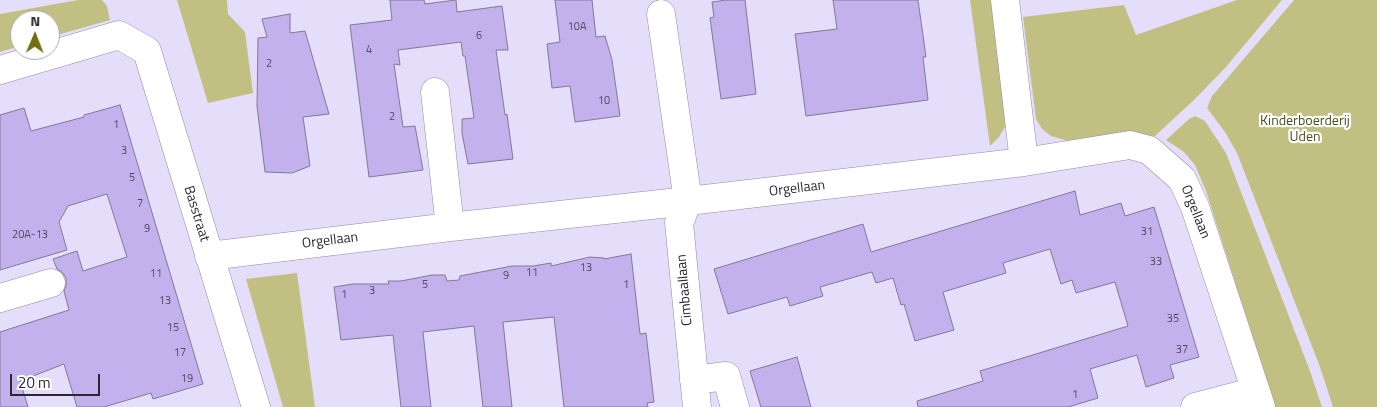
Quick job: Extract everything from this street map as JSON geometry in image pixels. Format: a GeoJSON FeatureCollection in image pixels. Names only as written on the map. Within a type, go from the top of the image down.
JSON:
{"type":"FeatureCollection","features":[{"type":"Feature","properties":{"kind":"street"},"geometry":{"type":"LineString","coordinates":[[1005,0],[1024,162]]}},
{"type":"Feature","properties":{"kind":"street"},"geometry":{"type":"LineString","coordinates":[[661,14],[688,201]]}},
{"type":"Feature","properties":{"kind":"street","name":"Basstraat"},"geometry":{"type":"LineString","coordinates":[[0,70],[119,35],[148,51],[256,407]]}},
{"type":"Feature","properties":{"kind":"street"},"geometry":{"type":"LineString","coordinates":[[434,92],[450,226]]}},
{"type":"Feature","properties":{"kind":"street","name":"Orgellaan"},"geometry":{"type":"LineString","coordinates":[[209,256],[450,226],[688,201],[1024,162],[1130,145],[1149,150],[1182,179],[1195,207],[1259,399]]}},
{"type":"Feature","properties":{"kind":"street","name":"Cimbaallaan"},"geometry":{"type":"LineString","coordinates":[[688,201],[679,222],[697,407]]}},
{"type":"Feature","properties":{"kind":"street"},"geometry":{"type":"LineString","coordinates":[[0,298],[51,283]]}},
{"type":"Feature","properties":{"kind":"street"},"geometry":{"type":"LineString","coordinates":[[694,380],[726,376],[735,407]]}},
{"type":"Feature","properties":{"kind":"street"},"geometry":{"type":"LineString","coordinates":[[1195,407],[1259,399]]}},
{"type":"Feature","properties":{"kind":"green space"},"geometry":{"type":"Polygon","coordinates":[[[78,0],[102,0],[107,6],[110,20],[60,34],[60,10],[22,10],[78,0]]]}},
{"type":"Feature","properties":{"kind":"green space"},"geometry":{"type":"Polygon","coordinates":[[[177,0],[227,0],[228,14],[245,32],[253,93],[208,103],[177,0]]]}},
{"type":"Feature","properties":{"kind":"green space"},"geometry":{"type":"Polygon","coordinates":[[[970,0],[992,0],[1007,112],[1006,125],[999,137],[990,146],[970,0]]]}},
{"type":"Feature","properties":{"kind":"green space"},"geometry":{"type":"Polygon","coordinates":[[[1237,0],[1282,0],[1226,67],[1155,136],[1130,134],[1068,141],[1051,136],[1042,129],[1036,119],[1023,17],[1124,5],[1136,35],[1237,0]]]}},
{"type":"Feature","properties":{"kind":"green space","name":"Kinderboerderij Uden"},"geometry":{"type":"Polygon","coordinates":[[[1294,0],[1377,0],[1377,407],[1333,407],[1320,367],[1237,153],[1225,132],[1207,108],[1212,96],[1294,0]]]}},
{"type":"Feature","properties":{"kind":"green space"},"geometry":{"type":"Polygon","coordinates":[[[10,12],[10,49],[0,52],[0,14],[10,12]]]}},
{"type":"Feature","properties":{"kind":"green space"},"geometry":{"type":"Polygon","coordinates":[[[1195,116],[1205,121],[1226,153],[1310,371],[1322,407],[1275,407],[1206,191],[1195,165],[1184,152],[1166,140],[1189,119],[1195,116]]]}},
{"type":"Feature","properties":{"kind":"green space"},"geometry":{"type":"Polygon","coordinates":[[[297,273],[315,407],[283,407],[246,279],[297,273]]]}},
{"type":"Feature","properties":{"kind":"building"},"geometry":{"type":"Polygon","coordinates":[[[390,0],[424,0],[425,4],[456,0],[457,12],[502,6],[508,50],[496,50],[513,159],[468,164],[462,133],[462,119],[474,118],[465,56],[463,56],[461,42],[398,50],[400,65],[394,64],[403,127],[415,126],[423,170],[369,177],[350,25],[392,20],[390,0]]]}},
{"type":"Feature","properties":{"kind":"building"},"geometry":{"type":"Polygon","coordinates":[[[555,0],[592,0],[596,37],[605,36],[612,60],[620,116],[575,122],[570,86],[552,88],[547,44],[560,42],[555,0]]]}},
{"type":"Feature","properties":{"kind":"building"},"geometry":{"type":"Polygon","coordinates":[[[745,0],[756,94],[721,99],[710,18],[714,17],[712,2],[745,0]]]}},
{"type":"Feature","properties":{"kind":"building"},"geometry":{"type":"Polygon","coordinates":[[[833,0],[918,0],[926,57],[923,57],[928,100],[806,116],[795,34],[837,29],[833,0]]]}},
{"type":"Feature","properties":{"kind":"building"},"geometry":{"type":"Polygon","coordinates":[[[290,14],[290,33],[305,31],[329,114],[303,117],[310,166],[292,173],[265,172],[257,106],[258,38],[267,37],[262,19],[290,14]]]}},
{"type":"Feature","properties":{"kind":"building"},"geometry":{"type":"Polygon","coordinates":[[[120,105],[203,384],[153,399],[151,393],[104,407],[77,407],[64,364],[20,381],[28,407],[0,407],[0,332],[69,310],[64,291],[66,278],[57,269],[53,259],[77,251],[83,271],[127,257],[107,194],[68,206],[59,222],[67,250],[0,270],[0,115],[24,108],[31,131],[120,105]]]}},
{"type":"Feature","properties":{"kind":"building"},"geometry":{"type":"Polygon","coordinates":[[[1075,191],[1080,215],[1121,203],[1125,216],[1154,207],[1199,357],[1170,365],[1174,378],[1146,387],[1137,355],[1090,369],[1098,398],[1068,407],[918,407],[917,401],[983,381],[980,371],[1128,326],[1115,282],[1076,293],[1072,280],[1061,284],[1050,249],[1003,263],[1006,273],[943,292],[954,330],[915,341],[904,304],[901,305],[893,278],[876,283],[872,272],[820,287],[823,296],[790,306],[787,297],[728,314],[714,269],[863,224],[871,252],[1075,191]]]}},
{"type":"Feature","properties":{"kind":"building"},"geometry":{"type":"Polygon","coordinates":[[[631,254],[640,334],[646,333],[654,402],[647,403],[648,407],[564,407],[554,317],[503,322],[512,407],[483,407],[474,326],[423,332],[431,407],[401,407],[393,335],[341,340],[334,287],[353,284],[389,284],[388,281],[401,281],[432,275],[445,275],[447,281],[459,280],[460,276],[512,266],[533,266],[551,263],[551,266],[590,257],[604,259],[631,254]]]}},
{"type":"Feature","properties":{"kind":"building"},"geometry":{"type":"Polygon","coordinates":[[[797,357],[811,407],[761,407],[750,371],[797,357]]]}}]}
